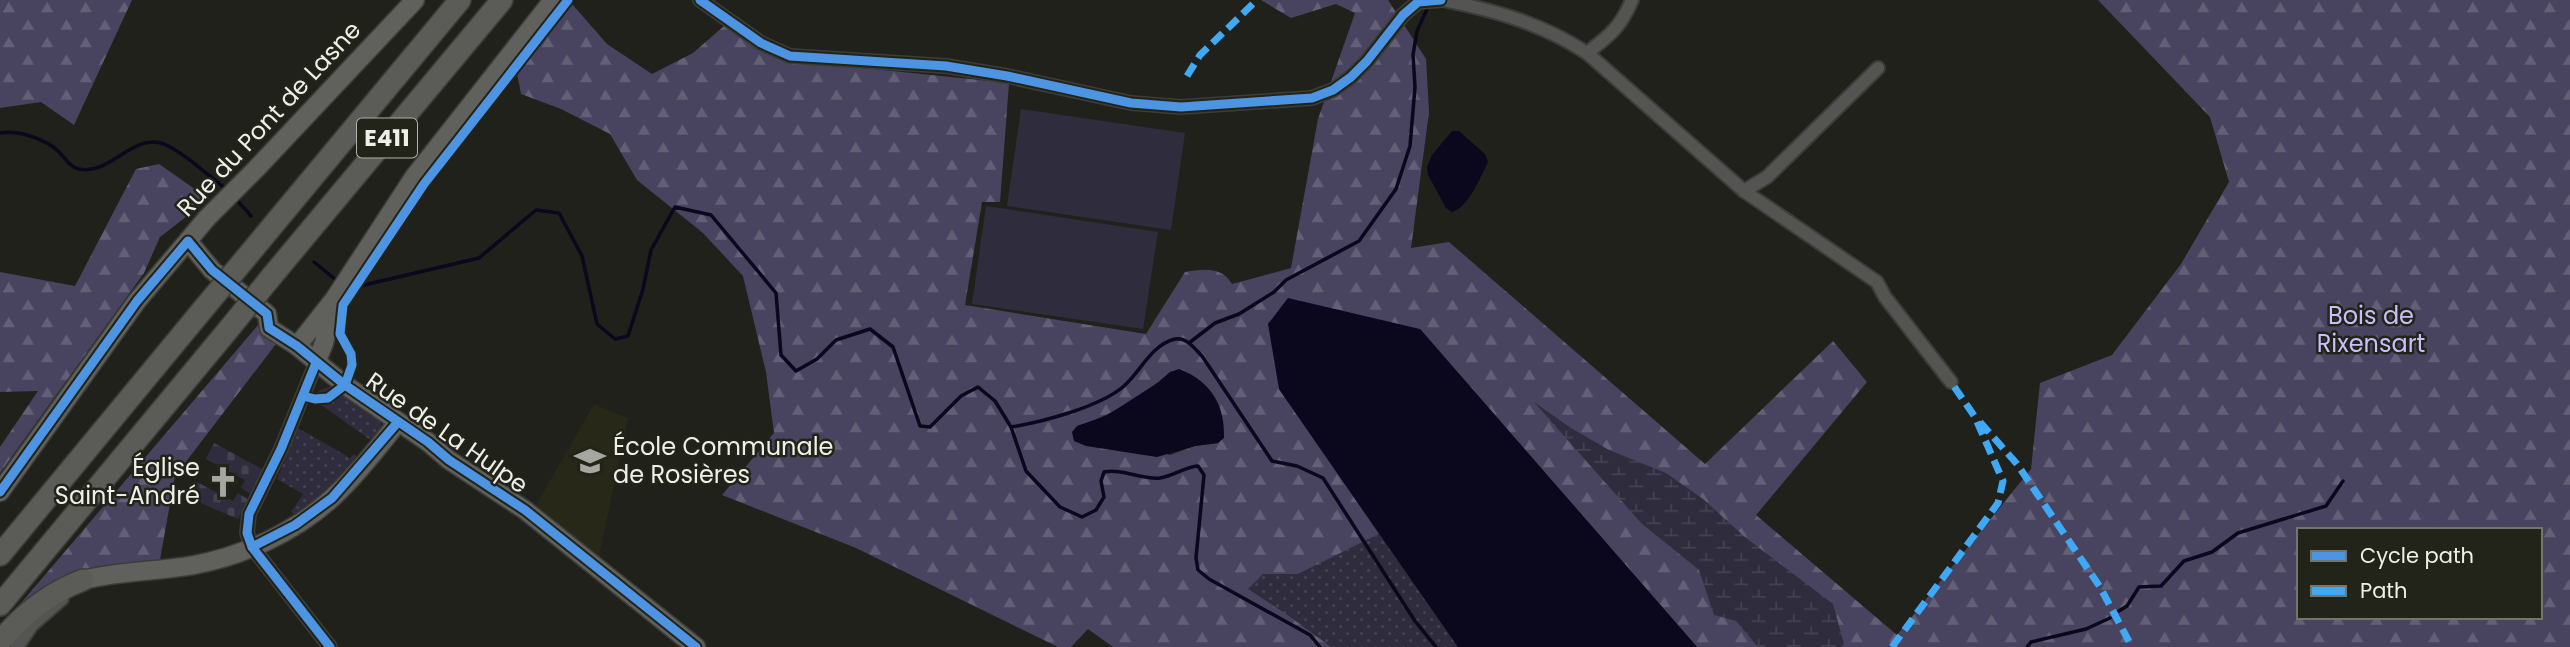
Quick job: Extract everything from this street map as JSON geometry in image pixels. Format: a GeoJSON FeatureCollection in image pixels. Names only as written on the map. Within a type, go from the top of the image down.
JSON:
{"type":"FeatureCollection","features":[{"type":"Feature","properties":{"kind":"highway","name":"E411"},"geometry":{"type":"LineString","coordinates":[[0,555],[460,0]]}},
{"type":"Feature","properties":{"kind":"highway","name":"E411"},"geometry":{"type":"LineString","coordinates":[[0,605],[502,0]]}},
{"type":"Feature","properties":{"kind":"highway"},"geometry":{"type":"LineString","coordinates":[[0,642],[38,604],[83,580]]}},
{"type":"Feature","properties":{"kind":"street","name":"Rue du Pont de Lasne"},"geometry":{"type":"LineString","coordinates":[[0,492],[137,301],[207,218],[415,0]]}},
{"type":"Feature","properties":{"kind":"street"},"geometry":{"type":"LineString","coordinates":[[297,346],[335,298],[414,177],[553,0]]}},
{"type":"Feature","properties":{"kind":"street"},"geometry":{"type":"LineString","coordinates":[[700,0],[761,43],[790,56],[946,66],[1007,76],[1130,103],[1181,107],[1312,98],[1333,90],[1367,61],[1403,15],[1418,2],[1442,0],[1500,11],[1562,37],[1587,53],[1744,191],[1877,282],[1885,297],[1951,382]]}},
{"type":"Feature","properties":{"kind":"street"},"geometry":{"type":"LineString","coordinates":[[1587,53],[1615,31],[1623,21],[1632,0]]}},
{"type":"Feature","properties":{"kind":"street"},"geometry":{"type":"LineString","coordinates":[[1744,191],[1767,177],[1878,68]]}},
{"type":"Feature","properties":{"kind":"street","name":"Rue de La Hulpe"},"geometry":{"type":"LineString","coordinates":[[183,248],[267,314],[269,328],[457,466],[525,510],[696,647]]}},
{"type":"Feature","properties":{"kind":"street"},"geometry":{"type":"LineString","coordinates":[[330,647],[252,547],[246,523],[281,449],[324,343],[335,298]]}},
{"type":"Feature","properties":{"kind":"street"},"geometry":{"type":"LineString","coordinates":[[17,647],[32,625],[83,580],[127,571],[167,570],[219,559],[252,547],[295,526],[332,498],[398,422]]}},
{"type":"Feature","properties":{"kind":"shaded area"},"geometry":{"type":"Polygon","coordinates":[[[1452,131],[1459,131],[1485,154],[1488,162],[1469,198],[1452,212],[1446,208],[1428,175],[1427,167],[1432,155],[1452,131]]]}},
{"type":"Feature","properties":{"kind":"shaded area"},"geometry":{"type":"Polygon","coordinates":[[[1288,298],[1420,329],[1697,647],[1458,647],[1279,389],[1268,324],[1288,298]]]}},
{"type":"Feature","properties":{"kind":"shaded area"},"geometry":{"type":"Polygon","coordinates":[[[1179,369],[1208,387],[1219,405],[1224,438],[1218,443],[1195,446],[1157,457],[1086,446],[1074,441],[1072,432],[1077,426],[1106,416],[1170,372],[1179,369]]]}},
{"type":"Feature","properties":{"kind":"shaded area","name":"École Communale de Rosières"},"geometry":{"type":"Polygon","coordinates":[[[594,404],[628,418],[599,557],[536,505],[594,404]]]}},
{"type":"Feature","properties":{"kind":"green space"},"geometry":{"type":"Polygon","coordinates":[[[0,0],[132,0],[74,125],[41,102],[0,108],[0,0]]]}},
{"type":"Feature","properties":{"kind":"green space","name":"Bois de Rixensart"},"geometry":{"type":"Polygon","coordinates":[[[1261,0],[1388,0],[1426,59],[1429,112],[1411,248],[1449,242],[1705,464],[1833,341],[1867,382],[1756,515],[1897,635],[2031,469],[2040,383],[2112,355],[2181,264],[2229,182],[2210,117],[2098,0],[2570,0],[2570,647],[1697,647],[1420,329],[1279,389],[1379,534],[1298,574],[1263,574],[1248,589],[1331,647],[1113,647],[1088,629],[1071,647],[1058,647],[856,548],[722,495],[774,433],[766,372],[743,276],[703,233],[637,180],[610,134],[561,109],[521,94],[517,73],[572,4],[607,44],[652,74],[693,53],[724,26],[767,53],[786,60],[1009,83],[1000,202],[982,202],[965,305],[1146,334],[1185,272],[1217,272],[1228,278],[1232,284],[1291,268],[1318,119],[1355,13],[1336,4],[1291,18],[1261,0]],[[1170,372],[1126,404],[1077,426],[1170,455],[1195,446],[1218,443],[1170,372]]]}},
{"type":"Feature","properties":{"kind":"green space"},"geometry":{"type":"Polygon","coordinates":[[[1021,109],[1185,133],[1171,230],[1007,206],[1021,109]]]}},
{"type":"Feature","properties":{"kind":"green space"},"geometry":{"type":"Polygon","coordinates":[[[159,164],[209,199],[160,237],[144,273],[0,473],[0,447],[38,391],[0,392],[0,272],[75,286],[136,169],[159,164]]]}},
{"type":"Feature","properties":{"kind":"green space"},"geometry":{"type":"Polygon","coordinates":[[[986,206],[1158,232],[1143,329],[972,304],[986,206]]]}},
{"type":"Feature","properties":{"kind":"green space"},"geometry":{"type":"Polygon","coordinates":[[[259,324],[279,340],[175,476],[159,565],[111,568],[4,623],[259,324]]]}},
{"type":"Feature","properties":{"kind":"green space"},"geometry":{"type":"Polygon","coordinates":[[[332,386],[361,402],[376,415],[381,429],[378,437],[369,439],[313,399],[320,390],[332,386]]]}},
{"type":"Feature","properties":{"kind":"green space"},"geometry":{"type":"Polygon","coordinates":[[[1534,402],[1609,450],[1666,473],[1703,499],[1745,537],[1833,604],[1844,644],[1841,647],[1758,647],[1736,621],[1714,615],[1699,570],[1641,523],[1534,402]]]}},
{"type":"Feature","properties":{"kind":"green space"},"geometry":{"type":"Polygon","coordinates":[[[298,428],[350,458],[354,454],[360,458],[332,488],[295,515],[291,512],[303,494],[277,479],[298,428]]]}},
{"type":"Feature","properties":{"kind":"green space"},"geometry":{"type":"Polygon","coordinates":[[[214,443],[264,470],[251,494],[241,488],[245,480],[206,459],[214,443]]]}},
{"type":"Feature","properties":{"kind":"green space"},"geometry":{"type":"Polygon","coordinates":[[[195,481],[233,501],[238,493],[249,500],[238,519],[189,498],[195,481]]]}},
{"type":"Feature","properties":{"kind":"green space"},"geometry":{"type":"Polygon","coordinates":[[[1379,534],[1458,647],[1331,647],[1247,589],[1263,574],[1298,574],[1379,534]]]}},
{"type":"Feature","properties":{"kind":"waterway"},"geometry":{"type":"LineString","coordinates":[[1189,343],[1215,323],[1239,314],[1274,292],[1286,280],[1359,241],[1396,189],[1410,146],[1415,87],[1413,55],[1417,31],[1427,9]]}},
{"type":"Feature","properties":{"kind":"waterway"},"geometry":{"type":"LineString","coordinates":[[0,133],[24,134],[40,139],[54,147],[71,165],[79,169],[101,166],[142,144],[164,144],[225,188]]}},
{"type":"Feature","properties":{"kind":"waterway"},"geometry":{"type":"LineString","coordinates":[[237,200],[251,216]]}},
{"type":"Feature","properties":{"kind":"waterway"},"geometry":{"type":"LineString","coordinates":[[360,286],[479,258],[536,210],[559,213],[582,256],[597,324],[615,339],[628,336],[643,289],[651,250],[675,207],[711,215],[776,293],[781,355],[796,371],[817,359],[836,340],[870,329],[893,347],[920,426],[930,427],[961,396],[978,387],[995,401],[1011,427],[1026,471],[1060,507],[1082,517],[1096,510],[1104,497],[1101,481],[1104,472],[1160,478],[1198,466],[1204,475],[1196,558],[1198,570],[1209,579],[1310,635],[1320,647]]}},
{"type":"Feature","properties":{"kind":"waterway"},"geometry":{"type":"LineString","coordinates":[[314,262],[336,280]]}},
{"type":"Feature","properties":{"kind":"waterway"},"geometry":{"type":"LineString","coordinates":[[1011,427],[1054,417],[1101,401],[1124,386],[1159,347],[1175,339],[1187,342],[1202,356],[1272,461],[1297,466],[1323,478],[1415,621],[1436,647]]}},
{"type":"Feature","properties":{"kind":"waterway"},"geometry":{"type":"LineString","coordinates":[[2119,611],[2127,606],[2139,587],[2161,586],[2184,561],[2212,552],[2238,533],[2326,506],[2343,481]]}},
{"type":"Feature","properties":{"kind":"waterway"},"geometry":{"type":"LineString","coordinates":[[2027,647],[2031,642],[2086,629],[2110,618]]}},
{"type":"Feature","properties":{"kind":"marked path"},"geometry":{"type":"LineString","coordinates":[[1187,76],[1200,55],[1257,0]]}},
{"type":"Feature","properties":{"kind":"marked path"},"geometry":{"type":"LineString","coordinates":[[1892,647],[1998,503],[2003,481],[1975,417],[1951,382]]}},
{"type":"Feature","properties":{"kind":"marked path"},"geometry":{"type":"LineString","coordinates":[[1980,422],[2017,464],[2100,587],[2132,647]]}},
{"type":"Feature","properties":{"kind":"cycle path"},"geometry":{"type":"LineString","coordinates":[[303,396],[328,398],[345,385],[352,365],[351,354],[340,334],[343,305],[424,184],[568,0]]}},
{"type":"Feature","properties":{"kind":"cycle path"},"geometry":{"type":"LineString","coordinates":[[700,0],[761,43],[790,56],[946,66],[1007,76],[1131,103],[1181,107],[1312,98],[1333,90],[1367,61],[1403,15],[1418,2],[1441,0]]}},
{"type":"Feature","properties":{"kind":"cycle path"},"geometry":{"type":"LineString","coordinates":[[0,492],[137,301],[188,241],[212,270],[267,314],[269,328],[449,460],[525,510],[696,647]]}},
{"type":"Feature","properties":{"kind":"cycle path"},"geometry":{"type":"LineString","coordinates":[[316,363],[281,449],[249,514],[247,533],[252,547],[330,647]]}},
{"type":"Feature","properties":{"kind":"cycle path"},"geometry":{"type":"LineString","coordinates":[[252,547],[295,525],[332,498],[398,422]]}},
{"type":"Feature","properties":{"kind":"place","name":"École Communale de Rosières"},"geometry":{"type":"Point","coordinates":[590,461]}},
{"type":"Feature","properties":{"kind":"place","name":"Église Saint-André"},"geometry":{"type":"Point","coordinates":[223,482]}}]}
